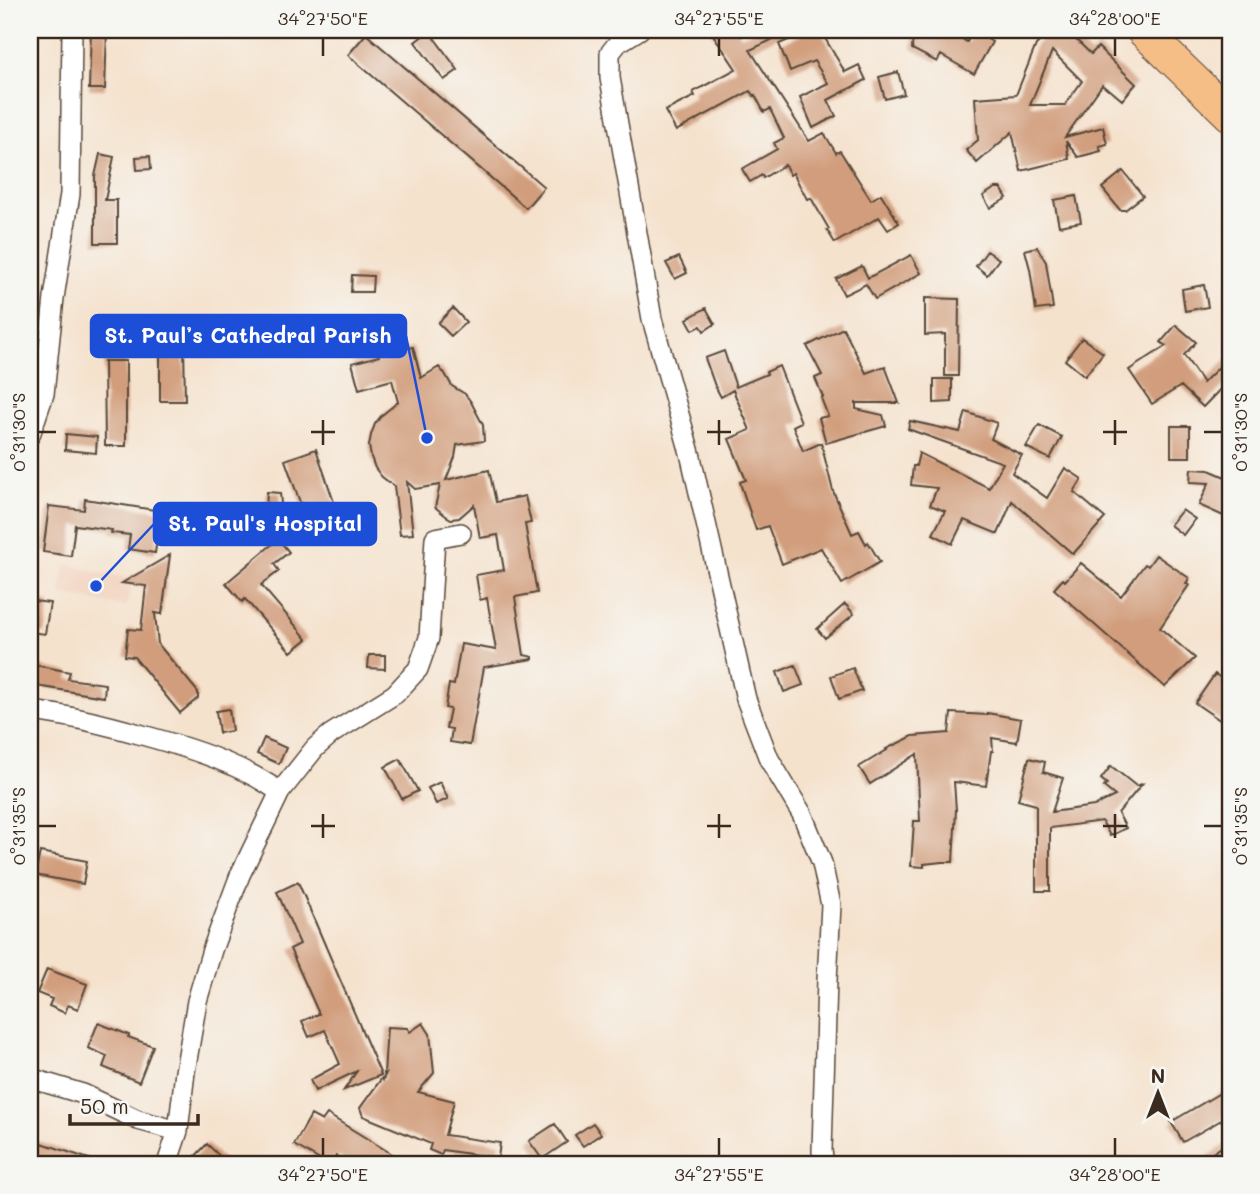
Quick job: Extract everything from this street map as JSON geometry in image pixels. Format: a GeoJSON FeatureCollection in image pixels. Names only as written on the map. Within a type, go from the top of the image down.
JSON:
{"type":"FeatureCollection","features":[{"type":"Feature","properties":{"kind":"highway"},"geometry":{"type":"LineString","coordinates":[[1142,30],[1230,115]]}},
{"type":"Feature","properties":{"kind":"street"},"geometry":{"type":"LineString","coordinates":[[30,435],[44,394],[54,298],[70,194],[72,30]]}},
{"type":"Feature","properties":{"kind":"street"},"geometry":{"type":"LineString","coordinates":[[639,30],[618,43],[610,52],[610,78],[653,319],[690,453],[746,699],[769,759],[807,826],[822,863],[831,905],[822,1151],[824,1164]]}},
{"type":"Feature","properties":{"kind":"street"},"geometry":{"type":"LineString","coordinates":[[167,1164],[178,1131],[197,1001],[212,950],[240,875],[280,792],[315,748],[331,734],[395,694],[418,669],[429,638],[435,538],[461,533]]}},
{"type":"Feature","properties":{"kind":"street"},"geometry":{"type":"LineString","coordinates":[[30,711],[64,714],[173,743],[237,767],[280,792]]}},
{"type":"Feature","properties":{"kind":"street"},"geometry":{"type":"LineString","coordinates":[[30,1078],[83,1094],[138,1119],[178,1131]]}},
{"type":"Feature","properties":{"kind":"shaded area"},"geometry":{"type":"Polygon","coordinates":[[[66,565],[132,579],[127,607],[60,594],[66,565]]]}},
{"type":"Feature","properties":{"kind":"building"},"geometry":{"type":"Polygon","coordinates":[[[91,30],[107,30],[105,89],[89,89],[91,30]]]}},
{"type":"Feature","properties":{"kind":"building"},"geometry":{"type":"Polygon","coordinates":[[[710,30],[737,30],[741,36],[755,30],[793,30],[750,50],[809,141],[824,133],[836,153],[840,151],[871,200],[881,194],[899,223],[888,230],[879,217],[835,243],[811,198],[807,199],[793,173],[790,175],[785,165],[750,182],[742,169],[777,149],[774,143],[784,138],[770,109],[764,112],[750,91],[676,131],[665,111],[695,96],[693,92],[736,69],[710,30]]]}},
{"type":"Feature","properties":{"kind":"building"},"geometry":{"type":"Polygon","coordinates":[[[812,30],[820,30],[845,72],[859,65],[866,80],[828,100],[836,116],[813,128],[800,97],[828,83],[814,61],[790,71],[779,44],[812,30]]]}},
{"type":"Feature","properties":{"kind":"building"},"geometry":{"type":"Polygon","coordinates":[[[937,30],[944,30],[967,42],[974,30],[992,42],[974,74],[941,55],[937,62],[912,49],[913,34],[935,35],[937,30]]]}},
{"type":"Feature","properties":{"kind":"building"},"geometry":{"type":"Polygon","coordinates":[[[1051,30],[1066,30],[1091,54],[1098,47],[1136,84],[1122,100],[1102,85],[1065,137],[1103,127],[1107,144],[1099,146],[1101,151],[1078,157],[1066,141],[1069,159],[1021,171],[1012,132],[977,163],[966,150],[978,140],[975,98],[1016,95],[1036,45],[1051,30]],[[1052,51],[1030,105],[1065,105],[1082,81],[1052,51]]]}},
{"type":"Feature","properties":{"kind":"building"},"geometry":{"type":"Polygon","coordinates":[[[429,31],[458,70],[444,80],[415,42],[429,31]]]}},
{"type":"Feature","properties":{"kind":"building"},"geometry":{"type":"Polygon","coordinates":[[[366,34],[544,187],[526,208],[348,55],[366,34]]]}},
{"type":"Feature","properties":{"kind":"building"},"geometry":{"type":"Polygon","coordinates":[[[898,72],[904,94],[885,99],[879,77],[898,72]]]}},
{"type":"Feature","properties":{"kind":"building"},"geometry":{"type":"Polygon","coordinates":[[[100,154],[114,157],[105,200],[117,200],[117,243],[95,243],[95,176],[100,154]]]}},
{"type":"Feature","properties":{"kind":"building"},"geometry":{"type":"Polygon","coordinates":[[[150,156],[151,169],[137,170],[136,157],[150,156]]]}},
{"type":"Feature","properties":{"kind":"building"},"geometry":{"type":"Polygon","coordinates":[[[1123,171],[1143,196],[1125,210],[1120,210],[1102,188],[1123,171]]]}},
{"type":"Feature","properties":{"kind":"building"},"geometry":{"type":"Polygon","coordinates":[[[995,188],[1001,188],[1007,198],[990,208],[983,196],[995,188]]]}},
{"type":"Feature","properties":{"kind":"building"},"geometry":{"type":"Polygon","coordinates":[[[1076,196],[1081,222],[1059,226],[1054,200],[1076,196]]]}},
{"type":"Feature","properties":{"kind":"building"},"geometry":{"type":"Polygon","coordinates":[[[1037,247],[1046,262],[1053,308],[1036,310],[1025,250],[1037,247]]]}},
{"type":"Feature","properties":{"kind":"building"},"geometry":{"type":"Polygon","coordinates":[[[987,251],[999,259],[987,275],[976,266],[987,251]]]}},
{"type":"Feature","properties":{"kind":"building"},"geometry":{"type":"Polygon","coordinates":[[[911,255],[921,273],[875,299],[866,284],[844,295],[836,279],[862,266],[868,278],[911,255]]]}},
{"type":"Feature","properties":{"kind":"building"},"geometry":{"type":"Polygon","coordinates":[[[679,257],[687,273],[675,279],[666,263],[679,257]]]}},
{"type":"Feature","properties":{"kind":"building"},"geometry":{"type":"Polygon","coordinates":[[[352,275],[373,276],[372,292],[351,292],[352,275]]]}},
{"type":"Feature","properties":{"kind":"building"},"geometry":{"type":"Polygon","coordinates":[[[1204,285],[1208,307],[1185,311],[1182,289],[1204,285]]]}},
{"type":"Feature","properties":{"kind":"building"},"geometry":{"type":"Polygon","coordinates":[[[925,298],[959,299],[958,376],[945,376],[945,334],[925,335],[925,298]]]}},
{"type":"Feature","properties":{"kind":"building"},"geometry":{"type":"Polygon","coordinates":[[[453,308],[466,322],[451,336],[438,323],[453,308]]]}},
{"type":"Feature","properties":{"kind":"building"},"geometry":{"type":"Polygon","coordinates":[[[706,308],[715,324],[704,331],[701,326],[693,330],[687,319],[706,308]]]}},
{"type":"Feature","properties":{"kind":"building"},"geometry":{"type":"Polygon","coordinates":[[[1176,325],[1196,342],[1184,355],[1203,383],[1230,356],[1230,379],[1203,407],[1181,386],[1152,404],[1129,370],[1166,346],[1161,342],[1176,325]]]}},
{"type":"Feature","properties":{"kind":"building"},"geometry":{"type":"Polygon","coordinates":[[[390,326],[400,350],[413,347],[421,378],[439,367],[452,386],[465,394],[483,425],[484,441],[457,445],[446,480],[489,470],[496,502],[525,496],[531,523],[525,524],[537,593],[515,597],[524,655],[533,659],[484,667],[470,745],[450,742],[452,729],[446,728],[450,709],[445,708],[449,684],[454,685],[461,644],[496,650],[487,598],[480,600],[476,575],[504,570],[498,535],[480,538],[474,505],[459,518],[451,519],[435,507],[440,485],[415,489],[407,482],[413,534],[400,535],[394,486],[375,468],[369,446],[375,424],[398,402],[392,380],[359,389],[352,363],[379,356],[370,334],[390,326]]]}},
{"type":"Feature","properties":{"kind":"building"},"geometry":{"type":"Polygon","coordinates":[[[843,328],[866,373],[885,366],[899,403],[856,403],[856,409],[883,415],[886,426],[826,443],[819,418],[828,416],[815,378],[822,375],[807,346],[843,328]]]}},
{"type":"Feature","properties":{"kind":"building"},"geometry":{"type":"Polygon","coordinates":[[[1082,338],[1103,353],[1085,376],[1065,360],[1082,338]]]}},
{"type":"Feature","properties":{"kind":"building"},"geometry":{"type":"Polygon","coordinates":[[[160,343],[184,343],[185,401],[160,401],[160,343]]]}},
{"type":"Feature","properties":{"kind":"building"},"geometry":{"type":"Polygon","coordinates":[[[724,351],[736,387],[779,366],[801,422],[793,426],[803,451],[821,443],[833,491],[852,534],[859,531],[880,562],[842,584],[821,548],[782,564],[768,526],[756,530],[740,482],[746,480],[729,439],[750,430],[733,390],[721,397],[705,358],[724,351]]]}},
{"type":"Feature","properties":{"kind":"building"},"geometry":{"type":"Polygon","coordinates":[[[104,361],[126,361],[126,446],[105,446],[104,361]]]}},
{"type":"Feature","properties":{"kind":"building"},"geometry":{"type":"Polygon","coordinates":[[[934,379],[952,379],[952,402],[934,403],[934,379]]]}},
{"type":"Feature","properties":{"kind":"building"},"geometry":{"type":"Polygon","coordinates":[[[966,412],[997,423],[991,439],[1022,455],[1012,473],[1047,498],[1065,468],[1082,479],[1074,492],[1105,518],[1073,554],[1012,501],[998,534],[964,520],[952,544],[933,534],[945,511],[930,505],[937,488],[911,485],[913,466],[916,466],[919,453],[989,488],[1003,463],[908,429],[910,421],[960,432],[966,412]]]}},
{"type":"Feature","properties":{"kind":"building"},"geometry":{"type":"Polygon","coordinates":[[[1039,425],[1062,437],[1050,459],[1026,447],[1039,425]]]}},
{"type":"Feature","properties":{"kind":"building"},"geometry":{"type":"Polygon","coordinates":[[[1171,426],[1190,426],[1190,457],[1171,457],[1171,426]]]}},
{"type":"Feature","properties":{"kind":"building"},"geometry":{"type":"Polygon","coordinates":[[[66,434],[97,437],[96,453],[65,450],[66,434]]]}},
{"type":"Feature","properties":{"kind":"building"},"geometry":{"type":"Polygon","coordinates":[[[316,449],[342,526],[312,536],[285,460],[316,449]]]}},
{"type":"Feature","properties":{"kind":"building"},"geometry":{"type":"Polygon","coordinates":[[[1191,469],[1209,470],[1230,479],[1230,519],[1199,505],[1209,483],[1190,482],[1191,469]]]}},
{"type":"Feature","properties":{"kind":"building"},"geometry":{"type":"Polygon","coordinates":[[[267,492],[280,493],[283,524],[267,525],[289,552],[274,564],[279,571],[261,585],[307,639],[291,652],[245,599],[242,602],[226,583],[276,541],[252,541],[252,508],[266,509],[267,492]]]}},
{"type":"Feature","properties":{"kind":"building"},"geometry":{"type":"Polygon","coordinates":[[[85,499],[161,511],[155,553],[128,549],[130,535],[75,525],[71,556],[43,552],[49,506],[84,510],[85,499]]]}},
{"type":"Feature","properties":{"kind":"building"},"geometry":{"type":"Polygon","coordinates":[[[1182,510],[1195,519],[1183,535],[1170,525],[1182,510]]]}},
{"type":"Feature","properties":{"kind":"building"},"geometry":{"type":"Polygon","coordinates":[[[170,555],[162,614],[155,613],[158,644],[198,692],[198,698],[180,713],[134,657],[125,656],[128,629],[141,630],[146,586],[122,583],[170,555]]]}},
{"type":"Feature","properties":{"kind":"building"},"geometry":{"type":"Polygon","coordinates":[[[1156,555],[1189,578],[1186,584],[1189,585],[1160,628],[1195,658],[1165,687],[1054,589],[1081,563],[1121,596],[1145,564],[1148,566],[1156,555]]]}},
{"type":"Feature","properties":{"kind":"building"},"geometry":{"type":"Polygon","coordinates":[[[34,601],[50,603],[45,634],[30,632],[34,601]]]}},
{"type":"Feature","properties":{"kind":"building"},"geometry":{"type":"Polygon","coordinates":[[[845,604],[854,614],[825,638],[817,629],[845,604]]]}},
{"type":"Feature","properties":{"kind":"building"},"geometry":{"type":"Polygon","coordinates":[[[369,655],[385,655],[385,669],[368,668],[369,655]]]}},
{"type":"Feature","properties":{"kind":"building"},"geometry":{"type":"Polygon","coordinates":[[[30,664],[70,672],[68,679],[105,684],[104,697],[30,685],[30,664]]]}},
{"type":"Feature","properties":{"kind":"building"},"geometry":{"type":"Polygon","coordinates":[[[795,665],[803,685],[784,692],[777,672],[795,665]]]}},
{"type":"Feature","properties":{"kind":"building"},"geometry":{"type":"Polygon","coordinates":[[[853,668],[862,691],[839,699],[831,676],[853,668]]]}},
{"type":"Feature","properties":{"kind":"building"},"geometry":{"type":"Polygon","coordinates":[[[1215,674],[1230,684],[1230,727],[1195,703],[1215,674]]]}},
{"type":"Feature","properties":{"kind":"building"},"geometry":{"type":"Polygon","coordinates":[[[229,709],[232,731],[219,733],[216,711],[229,709]]]}},
{"type":"Feature","properties":{"kind":"building"},"geometry":{"type":"Polygon","coordinates":[[[951,713],[987,713],[1021,719],[1017,742],[992,738],[993,751],[986,786],[954,782],[956,810],[953,862],[924,864],[924,867],[911,866],[914,821],[920,821],[917,754],[870,784],[859,767],[886,749],[913,736],[949,733],[951,713]]]}},
{"type":"Feature","properties":{"kind":"building"},"geometry":{"type":"Polygon","coordinates":[[[264,738],[286,748],[279,764],[257,754],[264,738]]]}},
{"type":"Feature","properties":{"kind":"building"},"geometry":{"type":"Polygon","coordinates":[[[1029,758],[1045,762],[1043,772],[1063,778],[1052,812],[1094,806],[1115,796],[1104,787],[1107,784],[1101,779],[1111,766],[1136,786],[1142,784],[1118,813],[1126,828],[1110,836],[1102,821],[1050,828],[1050,891],[1036,891],[1036,805],[1018,800],[1029,758]]]}},
{"type":"Feature","properties":{"kind":"building"},"geometry":{"type":"Polygon","coordinates":[[[400,759],[418,791],[402,799],[385,767],[400,759]]]}},
{"type":"Feature","properties":{"kind":"building"},"geometry":{"type":"Polygon","coordinates":[[[440,782],[448,799],[436,804],[428,788],[440,782]]]}},
{"type":"Feature","properties":{"kind":"building"},"geometry":{"type":"Polygon","coordinates":[[[40,852],[87,861],[83,884],[35,875],[40,852]]]}},
{"type":"Feature","properties":{"kind":"building"},"geometry":{"type":"Polygon","coordinates":[[[298,882],[381,1075],[344,1090],[357,1071],[315,1091],[310,1080],[340,1064],[325,1030],[309,1037],[302,1021],[319,1014],[290,949],[300,944],[277,892],[298,882]]]}},
{"type":"Feature","properties":{"kind":"building"},"geometry":{"type":"Polygon","coordinates":[[[47,969],[87,984],[78,1009],[68,1005],[65,1013],[49,1006],[52,999],[37,993],[47,969]]]}},
{"type":"Feature","properties":{"kind":"building"},"geometry":{"type":"Polygon","coordinates":[[[98,1023],[153,1046],[139,1082],[103,1067],[107,1056],[88,1048],[98,1023]]]}},
{"type":"Feature","properties":{"kind":"building"},"geometry":{"type":"Polygon","coordinates":[[[423,1023],[430,1034],[434,1073],[418,1092],[454,1101],[445,1135],[500,1143],[498,1158],[443,1150],[441,1155],[429,1150],[431,1144],[363,1116],[360,1108],[386,1073],[384,1074],[387,1027],[407,1028],[410,1032],[423,1023]]]}},
{"type":"Feature","properties":{"kind":"building"},"geometry":{"type":"Polygon","coordinates":[[[1230,1087],[1230,1115],[1183,1142],[1171,1122],[1230,1087]]]}},
{"type":"Feature","properties":{"kind":"building"},"geometry":{"type":"Polygon","coordinates":[[[327,1114],[408,1164],[351,1164],[336,1156],[332,1164],[327,1164],[294,1145],[311,1115],[322,1121],[327,1114]]]}},
{"type":"Feature","properties":{"kind":"building"},"geometry":{"type":"Polygon","coordinates":[[[593,1123],[601,1134],[583,1146],[575,1135],[593,1123]]]}},
{"type":"Feature","properties":{"kind":"building"},"geometry":{"type":"Polygon","coordinates":[[[555,1124],[567,1142],[542,1159],[529,1141],[555,1124]]]}},
{"type":"Feature","properties":{"kind":"building"},"geometry":{"type":"Polygon","coordinates":[[[30,1139],[98,1162],[33,1164],[35,1157],[30,1155],[30,1139]]]}},
{"type":"Feature","properties":{"kind":"building"},"geometry":{"type":"Polygon","coordinates":[[[1230,1141],[1230,1164],[1197,1164],[1230,1141]]]}},
{"type":"Feature","properties":{"kind":"building"},"geometry":{"type":"Polygon","coordinates":[[[207,1144],[228,1164],[188,1164],[207,1144]]]}},
{"type":"Feature","properties":{"kind":"place","name":"St. Paul’s Cathedral Parish"},"geometry":{"type":"Point","coordinates":[427,438]}},
{"type":"Feature","properties":{"kind":"place","name":"St. Paul's Hospital"},"geometry":{"type":"Point","coordinates":[96,586]}}]}
